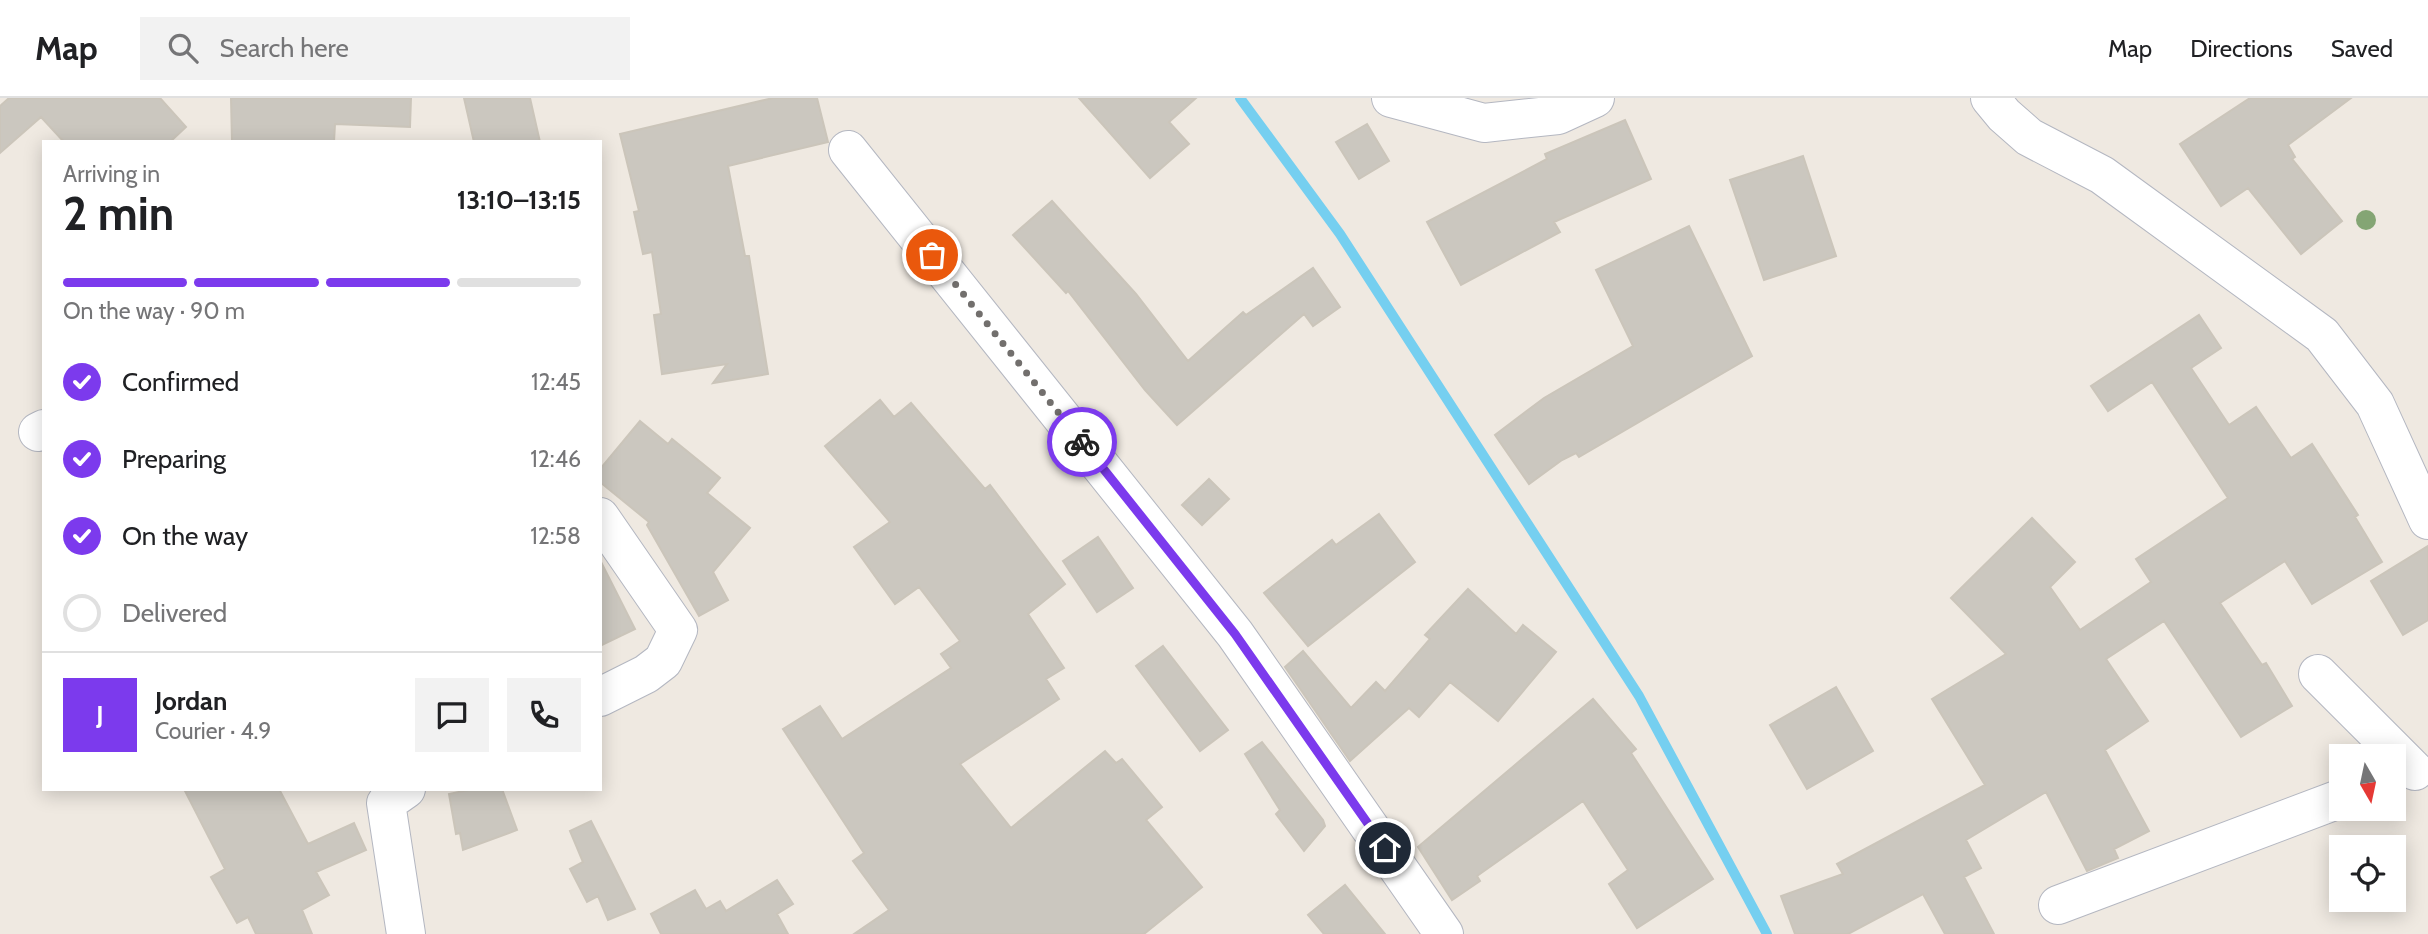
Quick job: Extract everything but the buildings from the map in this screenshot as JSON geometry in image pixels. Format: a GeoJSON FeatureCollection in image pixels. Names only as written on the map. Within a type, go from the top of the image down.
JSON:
{"type":"FeatureCollection","features":[{"type":"Feature","properties":{"kind":"street"},"geometry":{"type":"LineString","coordinates":[[1391,98],[1485,123],[1558,115],[1595,98]]}},
{"type":"Feature","properties":{"kind":"street"},"geometry":{"type":"LineString","coordinates":[[1990,98],[2004,115],[2029,136],[2102,175],[2176,232],[2322,335],[2375,404],[2428,520]]}},
{"type":"Feature","properties":{"kind":"street"},"geometry":{"type":"LineString","coordinates":[[848,150],[1235,634],[1444,934]]}},
{"type":"Feature","properties":{"kind":"street"},"geometry":{"type":"LineString","coordinates":[[602,520],[678,630],[663,662],[646,674],[602,696]]}},
{"type":"Feature","properties":{"kind":"street"},"geometry":{"type":"LineString","coordinates":[[2318,674],[2412,773]]}},
{"type":"Feature","properties":{"kind":"street"},"geometry":{"type":"LineString","coordinates":[[403,791],[386,803],[406,934]]}},
{"type":"Feature","properties":{"kind":"street"},"geometry":{"type":"LineString","coordinates":[[2058,905],[2329,803]]}},
{"type":"Feature","properties":{"kind":"waterway"},"geometry":{"type":"LineString","coordinates":[[1240,98],[1340,234],[1639,696],[1767,934]]}},
{"type":"Feature","properties":{"kind":"way so far"},"geometry":{"type":"LineString","coordinates":[[932,255],[1082,442]]}},
{"type":"Feature","properties":{"kind":"route"},"geometry":{"type":"LineString","coordinates":[[1082,442],[1235,634],[1385,848]]}}]}
